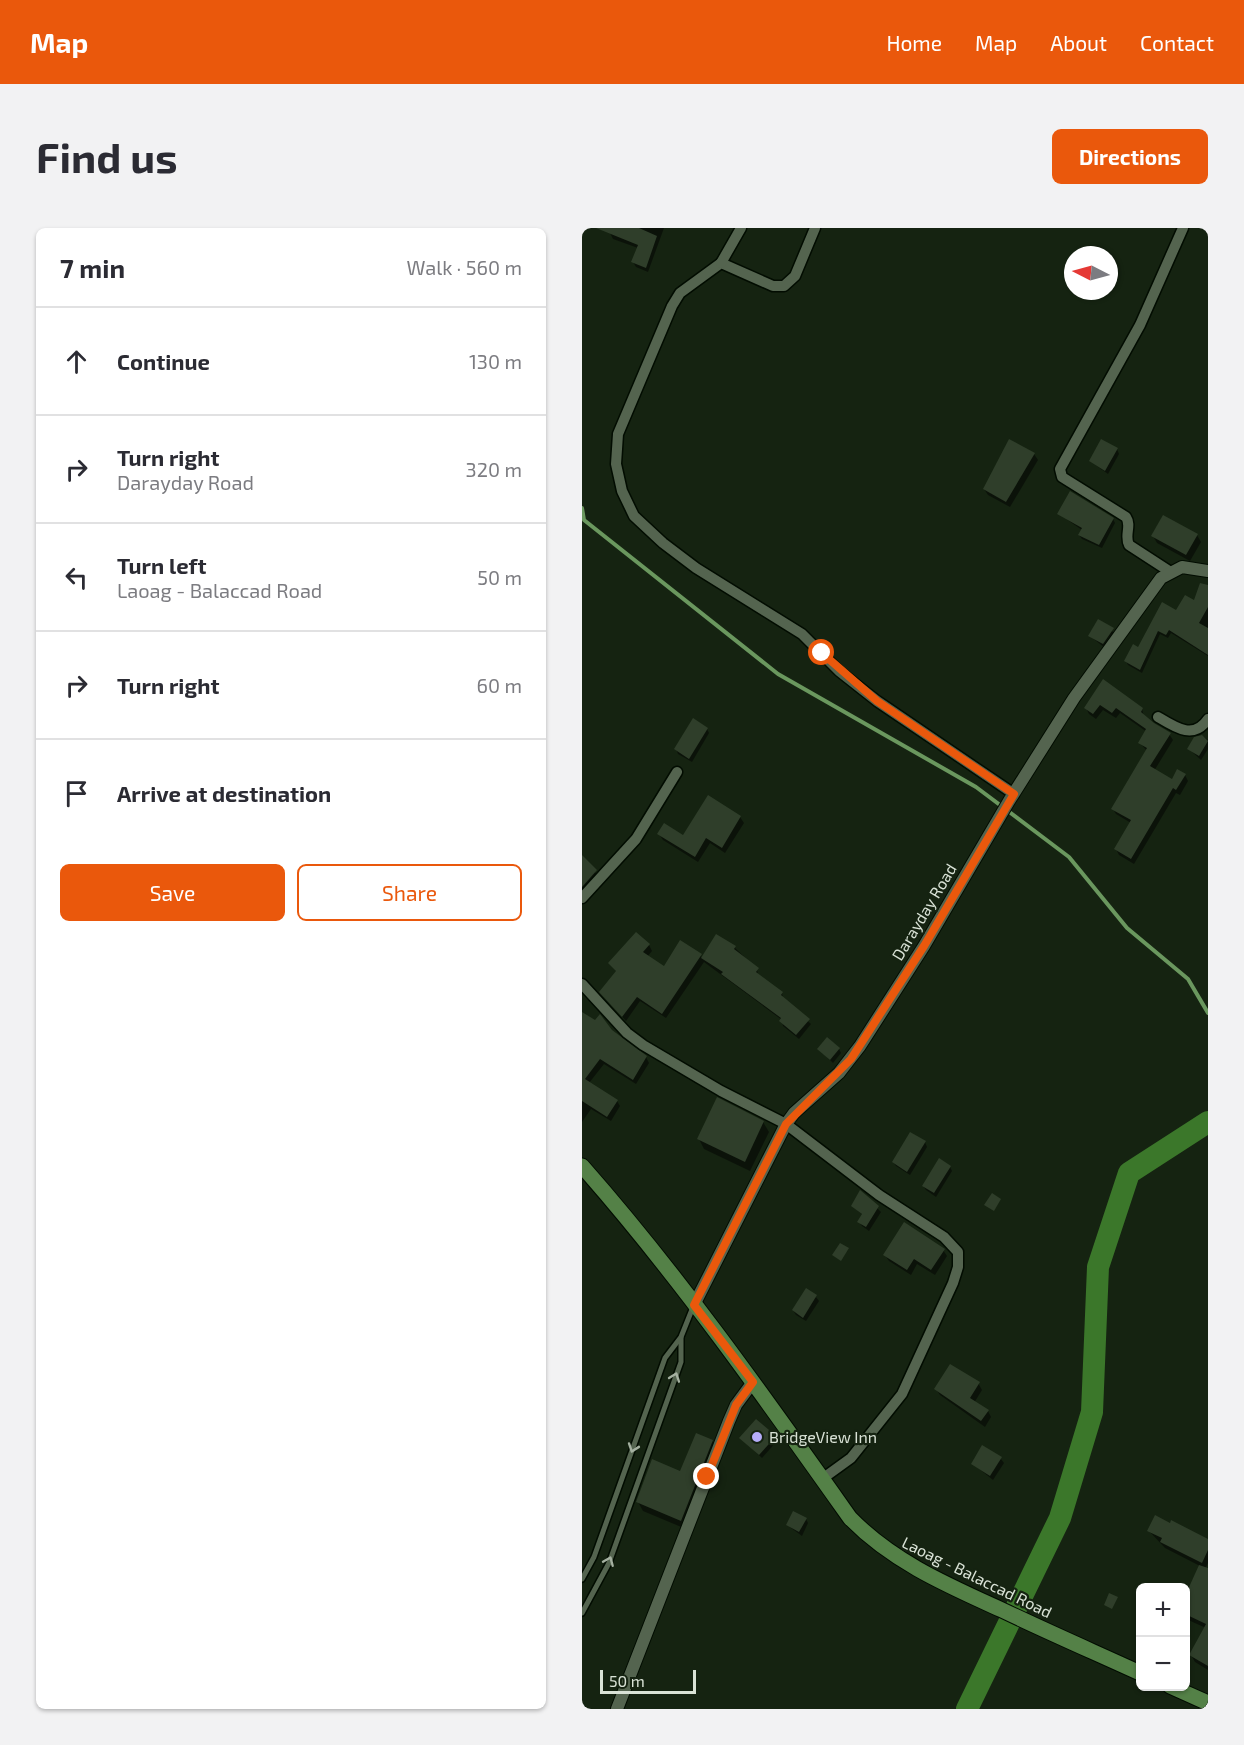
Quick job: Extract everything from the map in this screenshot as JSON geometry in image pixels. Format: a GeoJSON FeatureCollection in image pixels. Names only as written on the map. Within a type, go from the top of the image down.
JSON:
{"type":"FeatureCollection","features":[{"type":"Feature","properties":{"kind":"main road","name":"Laoag - Balaccad Road"},"geometry":{"type":"LineString","coordinates":[[582,1166],[632,1225],[694,1305],[753,1382],[850,1518],[869,1538],[887,1552],[938,1581],[1136,1671]]}},
{"type":"Feature","properties":{"kind":"main road"},"geometry":{"type":"LineString","coordinates":[[1181,1691],[1208,1703]]}},
{"type":"Feature","properties":{"kind":"street"},"geometry":{"type":"LineString","coordinates":[[741,228],[721,262],[680,293],[672,306],[618,434],[616,464],[621,491],[634,516],[663,543],[696,568],[802,634],[839,671],[877,701],[1012,798]]}},
{"type":"Feature","properties":{"kind":"street"},"geometry":{"type":"LineString","coordinates":[[721,262],[773,286],[784,286],[795,276],[815,228]]}},
{"type":"Feature","properties":{"kind":"street"},"geometry":{"type":"LineString","coordinates":[[1183,228],[1136,334],[1060,469],[1062,477],[1126,517],[1129,523],[1126,535],[1129,545],[1169,571],[1182,567],[1208,571]]}},
{"type":"Feature","properties":{"kind":"street","name":"Darayday Road"},"geometry":{"type":"LineString","coordinates":[[694,1305],[786,1124],[851,1059],[924,946],[1074,698],[1153,585],[1169,571]]}},
{"type":"Feature","properties":{"kind":"street"},"geometry":{"type":"LineString","coordinates":[[1158,717],[1190,732],[1201,728],[1208,719]]}},
{"type":"Feature","properties":{"kind":"street"},"geometry":{"type":"LineString","coordinates":[[582,898],[636,839],[677,772]]}},
{"type":"Feature","properties":{"kind":"street"},"geometry":{"type":"LineString","coordinates":[[582,984],[615,1021],[644,1045],[721,1091],[786,1124],[879,1195],[944,1237],[958,1252],[959,1258],[953,1283],[902,1394],[851,1458],[822,1479]]}},
{"type":"Feature","properties":{"kind":"street"},"geometry":{"type":"LineString","coordinates":[[617,1709],[729,1421],[736,1405],[753,1382]]}},
{"type":"Feature","properties":{"kind":"lane"},"geometry":{"type":"LineString","coordinates":[[582,1579],[594,1557],[665,1358],[681,1337],[694,1305]]}},
{"type":"Feature","properties":{"kind":"lane"},"geometry":{"type":"LineString","coordinates":[[582,1612],[609,1563],[681,1362],[681,1337]]}},
{"type":"Feature","properties":{"kind":"building"},"geometry":{"type":"Polygon","coordinates":[[[596,228],[639,228],[657,236],[646,268],[631,262],[638,245],[596,228]]]}},
{"type":"Feature","properties":{"kind":"building"},"geometry":{"type":"Polygon","coordinates":[[[1009,439],[1035,453],[1006,502],[983,489],[1009,439]]]}},
{"type":"Feature","properties":{"kind":"building"},"geometry":{"type":"Polygon","coordinates":[[[1101,439],[1118,448],[1105,471],[1089,461],[1101,439]]]}},
{"type":"Feature","properties":{"kind":"building"},"geometry":{"type":"Polygon","coordinates":[[[1070,491],[1114,518],[1099,545],[1078,535],[1082,528],[1057,514],[1070,491]]]}},
{"type":"Feature","properties":{"kind":"building"},"geometry":{"type":"Polygon","coordinates":[[[1163,515],[1198,534],[1186,555],[1151,536],[1163,515]]]}},
{"type":"Feature","properties":{"kind":"building"},"geometry":{"type":"Polygon","coordinates":[[[1200,583],[1208,585],[1208,607],[1199,623],[1208,628],[1208,655],[1169,630],[1166,635],[1158,631],[1140,670],[1124,661],[1133,644],[1138,647],[1162,602],[1176,610],[1185,595],[1194,600],[1200,583]]]}},
{"type":"Feature","properties":{"kind":"building"},"geometry":{"type":"Polygon","coordinates":[[[1098,619],[1114,628],[1103,644],[1088,636],[1098,619]]]}},
{"type":"Feature","properties":{"kind":"building"},"geometry":{"type":"Polygon","coordinates":[[[1103,679],[1143,708],[1141,712],[1154,723],[1171,733],[1150,766],[1172,779],[1177,769],[1186,774],[1176,790],[1173,788],[1131,859],[1114,849],[1131,820],[1111,809],[1147,748],[1138,743],[1146,729],[1116,708],[1112,713],[1100,705],[1093,714],[1084,708],[1103,679]]]}},
{"type":"Feature","properties":{"kind":"building"},"geometry":{"type":"Polygon","coordinates":[[[693,718],[708,728],[689,759],[674,749],[693,718]]]}},
{"type":"Feature","properties":{"kind":"building"},"geometry":{"type":"Polygon","coordinates":[[[1202,735],[1208,741],[1199,756],[1187,749],[1194,737],[1202,735]]]}},
{"type":"Feature","properties":{"kind":"building"},"geometry":{"type":"Polygon","coordinates":[[[708,795],[741,816],[722,848],[706,838],[695,857],[657,834],[664,823],[683,835],[708,795]]]}},
{"type":"Feature","properties":{"kind":"building"},"geometry":{"type":"Polygon","coordinates":[[[582,855],[597,870],[582,887],[582,855]]]}},
{"type":"Feature","properties":{"kind":"building"},"geometry":{"type":"Polygon","coordinates":[[[636,932],[650,944],[643,952],[664,966],[680,940],[702,954],[662,1014],[637,997],[622,1017],[599,992],[616,971],[608,963],[636,932]]]}},
{"type":"Feature","properties":{"kind":"building"},"geometry":{"type":"Polygon","coordinates":[[[716,934],[736,946],[734,949],[759,968],[756,972],[783,992],[781,995],[810,1019],[796,1035],[779,1021],[781,1018],[721,974],[723,972],[701,958],[716,934]]]}},
{"type":"Feature","properties":{"kind":"building"},"geometry":{"type":"Polygon","coordinates":[[[582,1012],[595,1020],[600,1014],[612,1030],[647,1056],[633,1080],[600,1059],[585,1079],[618,1100],[607,1117],[582,1101],[582,1012]]]}},
{"type":"Feature","properties":{"kind":"building"},"geometry":{"type":"Polygon","coordinates":[[[827,1037],[840,1048],[830,1060],[817,1049],[827,1037]]]}},
{"type":"Feature","properties":{"kind":"building"},"geometry":{"type":"Polygon","coordinates":[[[717,1097],[764,1121],[745,1162],[697,1139],[717,1097]]]}},
{"type":"Feature","properties":{"kind":"building"},"geometry":{"type":"Polygon","coordinates":[[[910,1132],[926,1141],[907,1172],[892,1162],[910,1132]]]}},
{"type":"Feature","properties":{"kind":"building"},"geometry":{"type":"Polygon","coordinates":[[[939,1158],[951,1166],[934,1193],[922,1186],[939,1158]]]}},
{"type":"Feature","properties":{"kind":"building"},"geometry":{"type":"Polygon","coordinates":[[[860,1190],[879,1206],[866,1227],[857,1222],[862,1214],[851,1206],[860,1190]]]}},
{"type":"Feature","properties":{"kind":"building"},"geometry":{"type":"Polygon","coordinates":[[[992,1193],[1001,1199],[994,1211],[984,1205],[992,1193]]]}},
{"type":"Feature","properties":{"kind":"building"},"geometry":{"type":"Polygon","coordinates":[[[904,1222],[945,1249],[931,1270],[914,1259],[907,1270],[883,1255],[904,1222]]]}},
{"type":"Feature","properties":{"kind":"building"},"geometry":{"type":"Polygon","coordinates":[[[840,1243],[849,1248],[841,1261],[832,1255],[840,1243]]]}},
{"type":"Feature","properties":{"kind":"building"},"geometry":{"type":"Polygon","coordinates":[[[806,1288],[817,1295],[803,1318],[792,1310],[806,1288]]]}},
{"type":"Feature","properties":{"kind":"building"},"geometry":{"type":"Polygon","coordinates":[[[950,1364],[980,1382],[970,1398],[989,1410],[981,1421],[934,1389],[950,1364]]]}},
{"type":"Feature","properties":{"kind":"building","name":"BridgeView Inn"},"geometry":{"type":"Polygon","coordinates":[[[756,1419],[776,1436],[759,1455],[739,1438],[756,1419]]]}},
{"type":"Feature","properties":{"kind":"building"},"geometry":{"type":"Polygon","coordinates":[[[696,1433],[713,1440],[681,1521],[636,1502],[652,1459],[680,1471],[696,1433]]]}},
{"type":"Feature","properties":{"kind":"building"},"geometry":{"type":"Polygon","coordinates":[[[982,1445],[1002,1457],[990,1476],[971,1464],[982,1445]]]}},
{"type":"Feature","properties":{"kind":"building"},"geometry":{"type":"Polygon","coordinates":[[[793,1511],[807,1518],[799,1532],[786,1525],[793,1511]]]}},
{"type":"Feature","properties":{"kind":"building"},"geometry":{"type":"Polygon","coordinates":[[[1155,1515],[1170,1523],[1171,1520],[1208,1539],[1208,1550],[1202,1563],[1160,1542],[1162,1538],[1147,1531],[1155,1515]]]}},
{"type":"Feature","properties":{"kind":"building"},"geometry":{"type":"Polygon","coordinates":[[[1199,1565],[1208,1568],[1208,1666],[1190,1656],[1206,1624],[1190,1616],[1190,1585],[1199,1565]]]}},
{"type":"Feature","properties":{"kind":"building"},"geometry":{"type":"Polygon","coordinates":[[[1109,1593],[1118,1597],[1112,1609],[1104,1605],[1109,1593]]]}},
{"type":"Feature","properties":{"kind":"waterway"},"geometry":{"type":"LineString","coordinates":[[582,508],[584,520],[778,674],[976,787],[1069,857],[1127,928],[1188,979],[1208,1013]]}},
{"type":"Feature","properties":{"kind":"waterway"},"geometry":{"type":"LineString","coordinates":[[967,1709],[1060,1518],[1092,1412],[1098,1267],[1129,1173],[1208,1122]]}},
{"type":"Feature","properties":{"kind":"place","name":"BridgeView Inn"},"geometry":{"type":"Point","coordinates":[757,1437]}},
{"type":"Feature","properties":{"kind":"route"},"geometry":{"type":"LineString","coordinates":[[707,1477],[736,1405],[753,1382],[694,1305],[772,1146],[794,1113],[839,1073],[851,1059],[924,946],[1014,794],[877,701],[839,671],[822,653]]}}]}
